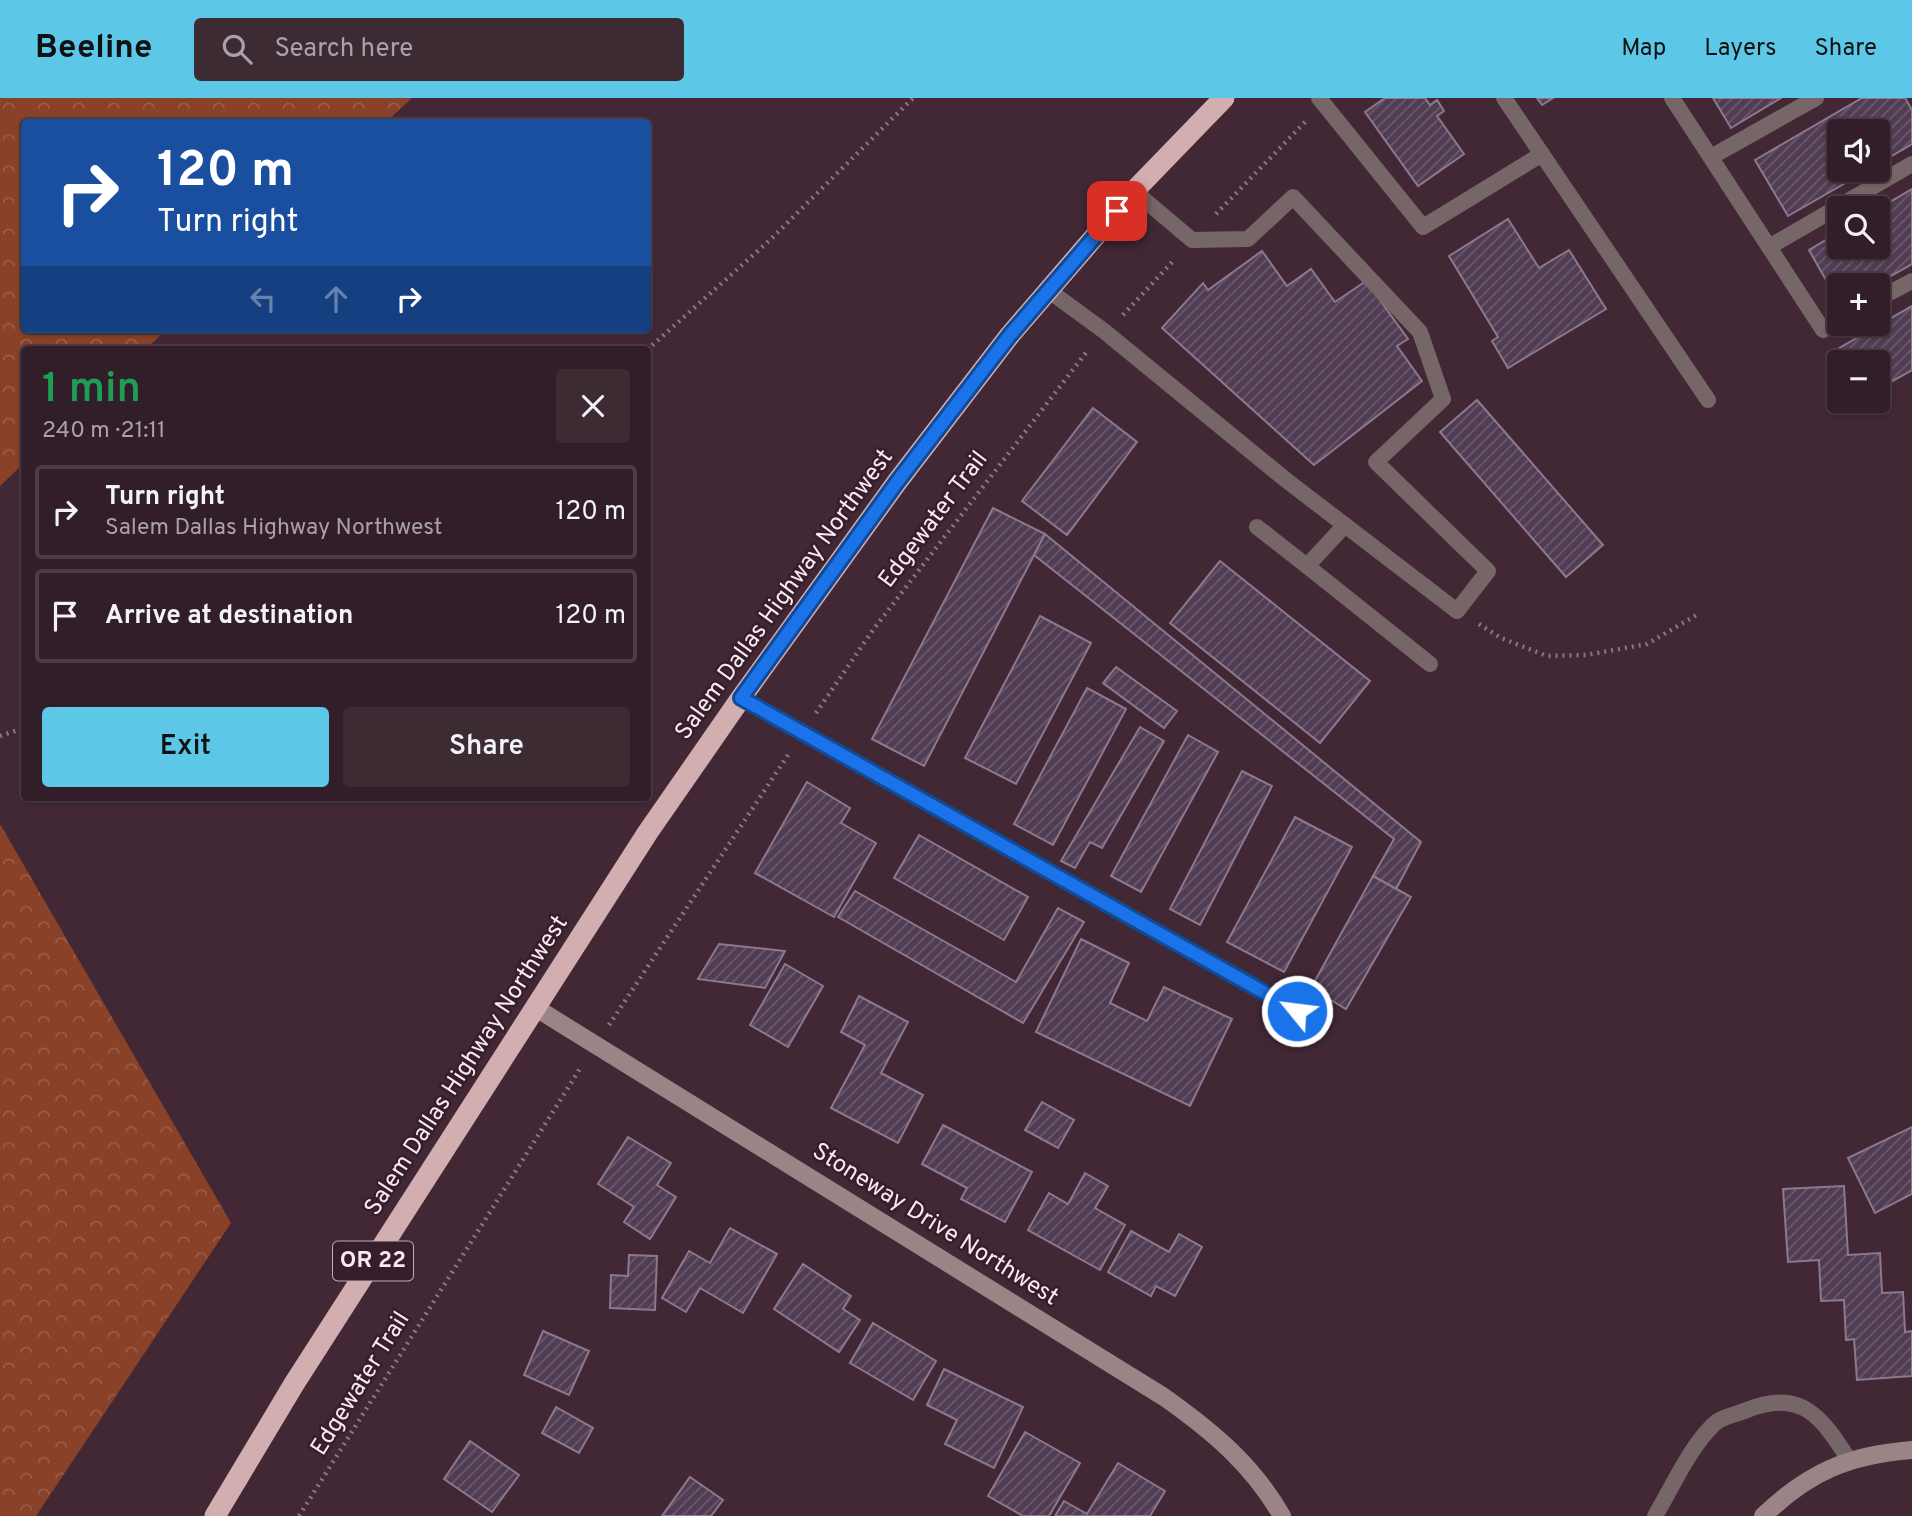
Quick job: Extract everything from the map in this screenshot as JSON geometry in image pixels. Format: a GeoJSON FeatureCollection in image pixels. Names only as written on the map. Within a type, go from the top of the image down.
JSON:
{"type":"FeatureCollection","features":[{"type":"Feature","properties":{"kind":"highway","name":"Salem Dallas Highway Northwest"},"geometry":{"type":"LineString","coordinates":[[215,1516],[294,1384],[648,832],[741,698],[897,482],[1010,335],[1134,191],[1224,98]]}},
{"type":"Feature","properties":{"kind":"street","name":"Stoneway Drive Northwest"},"geometry":{"type":"LineString","coordinates":[[536,1008],[1164,1397],[1214,1432],[1246,1463],[1282,1516]]}},
{"type":"Feature","properties":{"kind":"street"},"geometry":{"type":"LineString","coordinates":[[1763,1516],[1790,1490],[1832,1465],[1912,1450]]}},
{"type":"Feature","properties":{"kind":"lane"},"geometry":{"type":"LineString","coordinates":[[1504,98],[1709,400]]}},
{"type":"Feature","properties":{"kind":"lane"},"geometry":{"type":"LineString","coordinates":[[1672,98],[1823,330],[1827,328]]}},
{"type":"Feature","properties":{"kind":"lane"},"geometry":{"type":"LineString","coordinates":[[1711,158],[1816,98]]}},
{"type":"Feature","properties":{"kind":"lane"},"geometry":{"type":"LineString","coordinates":[[1322,101],[1423,227],[1542,154]]}},
{"type":"Feature","properties":{"kind":"lane"},"geometry":{"type":"LineString","coordinates":[[1769,247],[1912,164]]}},
{"type":"Feature","properties":{"kind":"lane"},"geometry":{"type":"LineString","coordinates":[[1048,290],[1104,331],[1345,525],[1457,611],[1488,571],[1376,462],[1443,399],[1420,332],[1293,197],[1248,239],[1192,240],[1134,191]]}},
{"type":"Feature","properties":{"kind":"lane"},"geometry":{"type":"LineString","coordinates":[[1890,293],[1912,281]]}},
{"type":"Feature","properties":{"kind":"lane"},"geometry":{"type":"LineString","coordinates":[[1307,566],[1345,525]]}},
{"type":"Feature","properties":{"kind":"lane"},"geometry":{"type":"LineString","coordinates":[[1257,527],[1430,664]]}},
{"type":"Feature","properties":{"kind":"lane"},"geometry":{"type":"LineString","coordinates":[[741,698],[1297,1011]]}},
{"type":"Feature","properties":{"kind":"lane"},"geometry":{"type":"LineString","coordinates":[[1656,1516],[1687,1460],[1714,1423],[1768,1401],[1789,1401],[1813,1415],[1831,1432],[1849,1460]]}},
{"type":"Feature","properties":{"kind":"path"},"geometry":{"type":"LineString","coordinates":[[651,346],[770,240],[913,98]]}},
{"type":"Feature","properties":{"kind":"path","name":"Edgewater Trail"},"geometry":{"type":"LineString","coordinates":[[621,1008],[733,834],[873,630],[1027,427],[1104,331],[1121,317],[1322,101]]}},
{"type":"Feature","properties":{"kind":"path"},"geometry":{"type":"LineString","coordinates":[[1457,611],[1501,638],[1547,656],[1586,655],[1647,644],[1700,613]]}},
{"type":"Feature","properties":{"kind":"path"},"geometry":{"type":"LineString","coordinates":[[0,736],[21,729]]}},
{"type":"Feature","properties":{"kind":"path","name":"Edgewater Trail"},"geometry":{"type":"LineString","coordinates":[[299,1516],[565,1092]]}},
{"type":"Feature","properties":{"kind":"green space"},"geometry":{"type":"Polygon","coordinates":[[[0,98],[412,98],[389,119],[21,119],[21,333],[163,333],[149,346],[21,346],[21,466],[0,486],[0,98]]]}},
{"type":"Feature","properties":{"kind":"green space"},"geometry":{"type":"Polygon","coordinates":[[[0,824],[231,1223],[36,1516],[0,1516],[0,824]]]}},
{"type":"Feature","properties":{"kind":"building"},"geometry":{"type":"Polygon","coordinates":[[[1385,98],[1425,98],[1430,105],[1437,100],[1444,111],[1437,116],[1464,154],[1418,186],[1365,112],[1385,98]]]}},
{"type":"Feature","properties":{"kind":"building"},"geometry":{"type":"Polygon","coordinates":[[[1537,98],[1553,98],[1542,105],[1537,98]]]}},
{"type":"Feature","properties":{"kind":"building"},"geometry":{"type":"Polygon","coordinates":[[[1713,98],[1781,98],[1731,128],[1713,98]]]}},
{"type":"Feature","properties":{"kind":"building"},"geometry":{"type":"Polygon","coordinates":[[[1862,98],[1905,98],[1912,110],[1912,144],[1890,157],[1890,119],[1827,119],[1827,182],[1847,182],[1788,216],[1755,160],[1862,98]]]}},
{"type":"Feature","properties":{"kind":"building"},"geometry":{"type":"Polygon","coordinates":[[[1912,189],[1912,264],[1890,276],[1890,273],[1827,273],[1827,282],[1809,250],[1827,239],[1827,259],[1890,259],[1890,202],[1912,189]]]}},
{"type":"Feature","properties":{"kind":"building"},"geometry":{"type":"Polygon","coordinates":[[[1508,219],[1539,268],[1569,250],[1606,309],[1508,368],[1492,341],[1498,337],[1449,256],[1508,219]]]}},
{"type":"Feature","properties":{"kind":"building"},"geometry":{"type":"Polygon","coordinates":[[[1262,251],[1287,286],[1311,269],[1335,302],[1366,281],[1408,339],[1397,346],[1422,381],[1314,465],[1162,328],[1203,283],[1208,290],[1262,251]]]}},
{"type":"Feature","properties":{"kind":"building"},"geometry":{"type":"Polygon","coordinates":[[[1912,306],[1912,370],[1890,382],[1890,350],[1836,350],[1860,336],[1890,336],[1890,319],[1912,306]]]}},
{"type":"Feature","properties":{"kind":"building"},"geometry":{"type":"Polygon","coordinates":[[[1477,400],[1603,545],[1566,577],[1440,432],[1477,400]]]}},
{"type":"Feature","properties":{"kind":"building"},"geometry":{"type":"Polygon","coordinates":[[[1093,408],[1137,442],[1067,535],[1022,501],[1093,408]]]}},
{"type":"Feature","properties":{"kind":"building"},"geometry":{"type":"Polygon","coordinates":[[[993,508],[1045,534],[924,766],[872,739],[993,508]]]}},
{"type":"Feature","properties":{"kind":"building"},"geometry":{"type":"Polygon","coordinates":[[[1045,534],[1421,842],[1396,889],[1373,876],[1394,839],[1034,555],[1045,534]]]}},
{"type":"Feature","properties":{"kind":"building"},"geometry":{"type":"Polygon","coordinates":[[[1220,561],[1370,681],[1320,743],[1170,623],[1220,561]]]}},
{"type":"Feature","properties":{"kind":"building"},"geometry":{"type":"Polygon","coordinates":[[[1040,616],[1091,643],[1016,784],[965,758],[1040,616]]]}},
{"type":"Feature","properties":{"kind":"building"},"geometry":{"type":"Polygon","coordinates":[[[1116,667],[1177,711],[1164,728],[1103,683],[1116,667]]]}},
{"type":"Feature","properties":{"kind":"building"},"geometry":{"type":"Polygon","coordinates":[[[1087,688],[1126,709],[1053,845],[1014,824],[1087,688]]]}},
{"type":"Feature","properties":{"kind":"building"},"geometry":{"type":"Polygon","coordinates":[[[1140,727],[1164,741],[1102,848],[1090,842],[1075,868],[1061,861],[1140,727]]]}},
{"type":"Feature","properties":{"kind":"building"},"geometry":{"type":"Polygon","coordinates":[[[1188,735],[1218,752],[1141,892],[1111,876],[1188,735]]]}},
{"type":"Feature","properties":{"kind":"building"},"geometry":{"type":"Polygon","coordinates":[[[1242,771],[1272,786],[1200,925],[1170,909],[1242,771]]]}},
{"type":"Feature","properties":{"kind":"building"},"geometry":{"type":"Polygon","coordinates":[[[807,782],[850,808],[841,823],[876,843],[834,917],[755,873],[807,782]]]}},
{"type":"Feature","properties":{"kind":"building"},"geometry":{"type":"Polygon","coordinates":[[[1295,817],[1352,847],[1284,972],[1227,942],[1295,817]]]}},
{"type":"Feature","properties":{"kind":"building"},"geometry":{"type":"Polygon","coordinates":[[[919,835],[1028,897],[1004,940],[894,878],[919,835]]]}},
{"type":"Feature","properties":{"kind":"building"},"geometry":{"type":"Polygon","coordinates":[[[1373,876],[1411,897],[1346,1009],[1311,988],[1373,876]]]}},
{"type":"Feature","properties":{"kind":"building"},"geometry":{"type":"Polygon","coordinates":[[[855,891],[1016,982],[1058,908],[1084,922],[1023,1023],[838,917],[855,891]]]}},
{"type":"Feature","properties":{"kind":"building"},"geometry":{"type":"Polygon","coordinates":[[[1081,939],[1129,963],[1110,1003],[1147,1021],[1164,987],[1232,1019],[1190,1106],[1036,1032],[1081,939]]]}},
{"type":"Feature","properties":{"kind":"building"},"geometry":{"type":"Polygon","coordinates":[[[719,944],[785,951],[765,988],[698,979],[719,944]]]}},
{"type":"Feature","properties":{"kind":"building"},"geometry":{"type":"Polygon","coordinates":[[[785,964],[823,986],[788,1047],[750,1025],[785,964]]]}},
{"type":"Feature","properties":{"kind":"building"},"geometry":{"type":"Polygon","coordinates":[[[859,996],[908,1022],[881,1073],[923,1095],[898,1143],[831,1108],[865,1045],[841,1032],[859,996]]]}},
{"type":"Feature","properties":{"kind":"building"},"geometry":{"type":"Polygon","coordinates":[[[1042,1102],[1074,1120],[1058,1148],[1025,1130],[1042,1102]]]}},
{"type":"Feature","properties":{"kind":"building"},"geometry":{"type":"Polygon","coordinates":[[[943,1125],[1032,1172],[1005,1222],[961,1199],[967,1188],[922,1164],[943,1125]]]}},
{"type":"Feature","properties":{"kind":"building"},"geometry":{"type":"Polygon","coordinates":[[[1912,1127],[1912,1194],[1875,1213],[1848,1158],[1912,1127]]]}},
{"type":"Feature","properties":{"kind":"building"},"geometry":{"type":"Polygon","coordinates":[[[628,1137],[671,1163],[657,1185],[676,1197],[650,1239],[624,1222],[634,1207],[598,1184],[628,1137]]]}},
{"type":"Feature","properties":{"kind":"building"},"geometry":{"type":"Polygon","coordinates":[[[1085,1173],[1108,1186],[1095,1208],[1125,1225],[1100,1270],[1028,1230],[1049,1193],[1068,1204],[1085,1173]]]}},
{"type":"Feature","properties":{"kind":"building"},"geometry":{"type":"Polygon","coordinates":[[[1844,1186],[1848,1255],[1880,1253],[1882,1293],[1903,1292],[1905,1332],[1912,1331],[1912,1376],[1857,1380],[1854,1339],[1846,1340],[1844,1300],[1821,1301],[1819,1260],[1788,1262],[1783,1189],[1844,1186]]]}},
{"type":"Feature","properties":{"kind":"building"},"geometry":{"type":"Polygon","coordinates":[[[730,1228],[777,1254],[743,1313],[700,1288],[686,1312],[662,1298],[689,1251],[710,1263],[730,1228]]]}},
{"type":"Feature","properties":{"kind":"building"},"geometry":{"type":"Polygon","coordinates":[[[1131,1231],[1169,1252],[1179,1234],[1202,1247],[1175,1296],[1156,1286],[1151,1296],[1108,1272],[1131,1231]]]}},
{"type":"Feature","properties":{"kind":"building"},"geometry":{"type":"Polygon","coordinates":[[[629,1255],[657,1256],[655,1310],[610,1308],[611,1275],[628,1276],[629,1255]]]}},
{"type":"Feature","properties":{"kind":"building"},"geometry":{"type":"Polygon","coordinates":[[[803,1264],[851,1296],[843,1309],[860,1320],[839,1352],[774,1309],[803,1264]]]}},
{"type":"Feature","properties":{"kind":"building"},"geometry":{"type":"Polygon","coordinates":[[[873,1323],[936,1361],[913,1400],[850,1363],[873,1323]]]}},
{"type":"Feature","properties":{"kind":"building"},"geometry":{"type":"Polygon","coordinates":[[[543,1331],[589,1351],[569,1395],[524,1375],[543,1331]]]}},
{"type":"Feature","properties":{"kind":"building"},"geometry":{"type":"Polygon","coordinates":[[[944,1369],[1023,1407],[994,1468],[945,1444],[957,1420],[927,1405],[944,1369]]]}},
{"type":"Feature","properties":{"kind":"building"},"geometry":{"type":"Polygon","coordinates":[[[556,1407],[593,1428],[579,1453],[542,1433],[556,1407]]]}},
{"type":"Feature","properties":{"kind":"building"},"geometry":{"type":"Polygon","coordinates":[[[1025,1432],[1080,1463],[1049,1516],[1023,1516],[988,1496],[1025,1432]]]}},
{"type":"Feature","properties":{"kind":"building"},"geometry":{"type":"Polygon","coordinates":[[[470,1441],[519,1475],[492,1512],[444,1479],[470,1441]]]}},
{"type":"Feature","properties":{"kind":"building"},"geometry":{"type":"Polygon","coordinates":[[[1118,1463],[1165,1491],[1150,1516],[1055,1516],[1064,1501],[1087,1514],[1118,1463]]]}},
{"type":"Feature","properties":{"kind":"building"},"geometry":{"type":"Polygon","coordinates":[[[690,1477],[723,1500],[711,1516],[662,1516],[690,1477]]]}},
{"type":"Feature","properties":{"kind":"route"},"geometry":{"type":"LineString","coordinates":[[1117,211],[1010,335],[897,482],[741,698],[1297,1011]]}}]}
